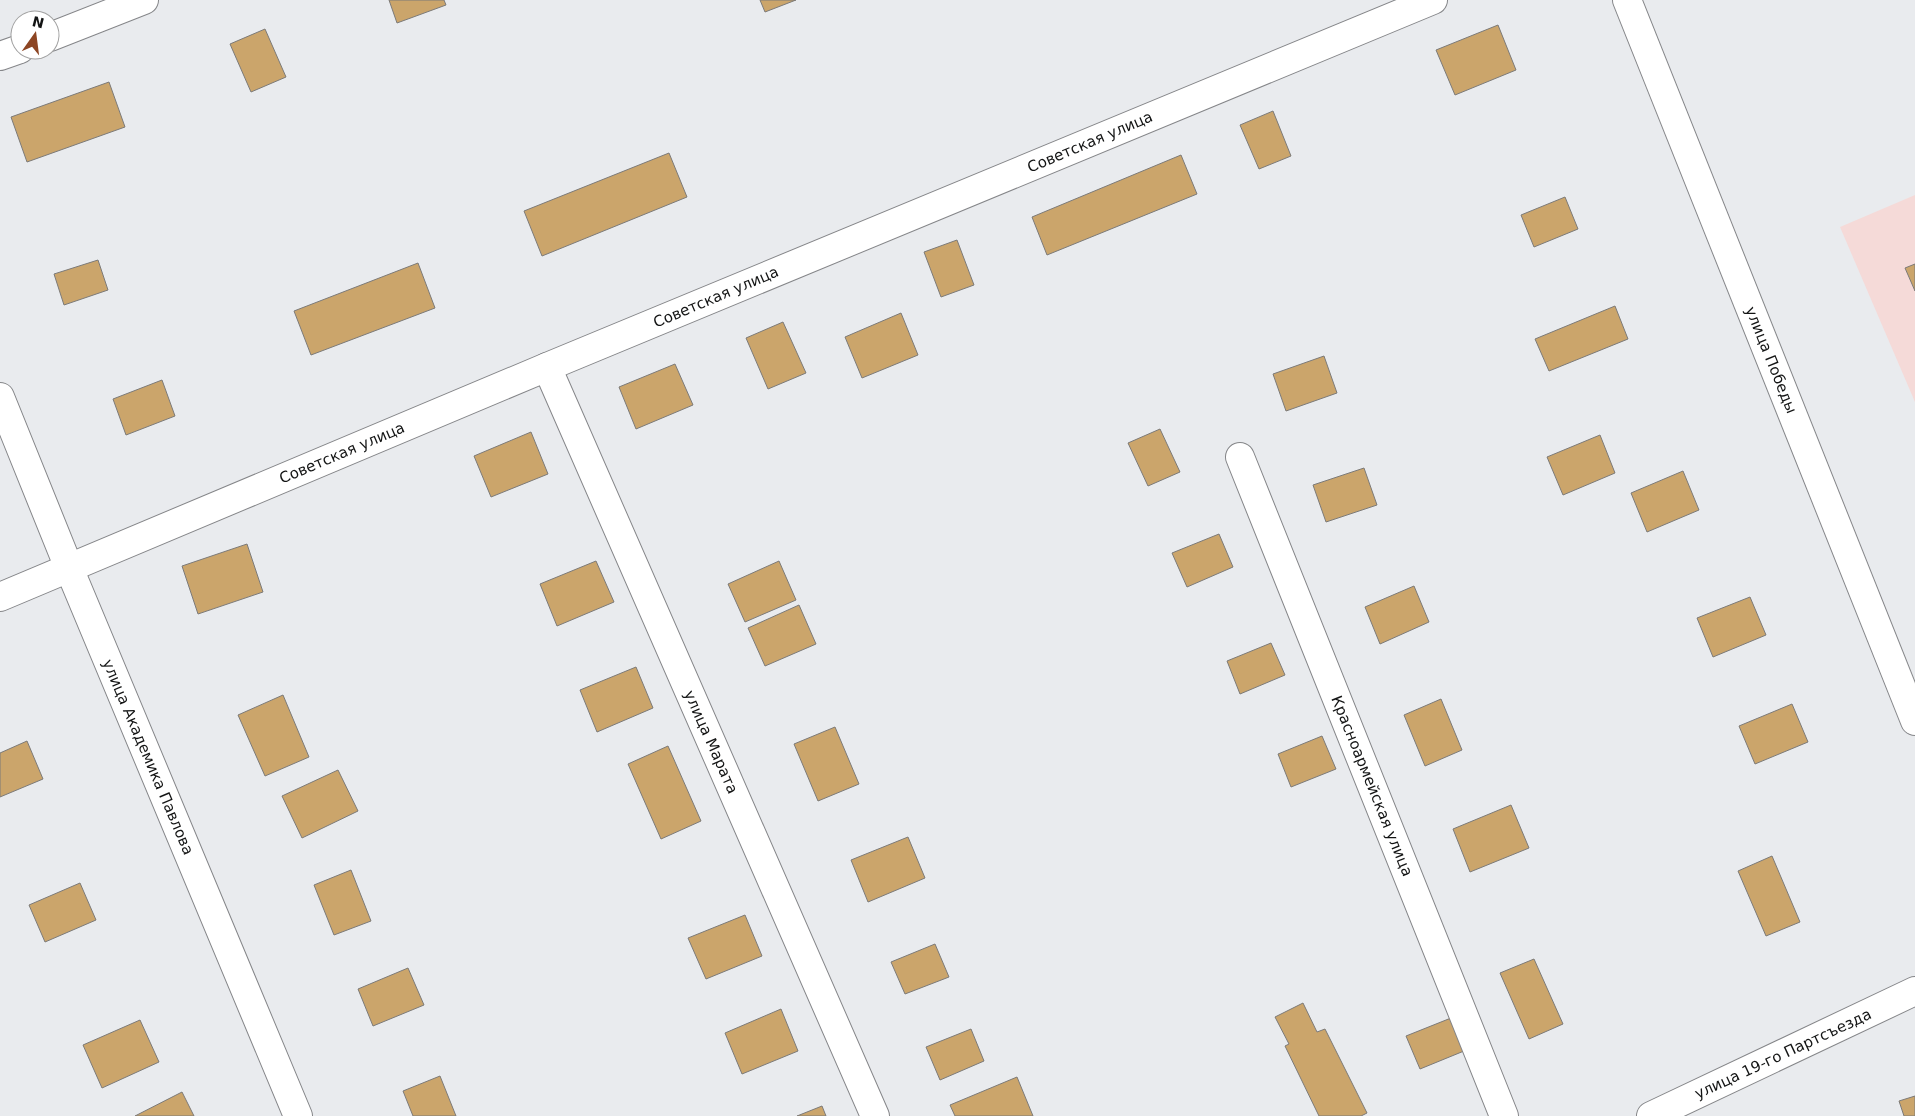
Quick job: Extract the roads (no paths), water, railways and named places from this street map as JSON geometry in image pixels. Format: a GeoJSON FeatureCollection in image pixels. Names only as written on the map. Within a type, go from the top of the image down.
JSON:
{"type":"FeatureCollection","features":[{"type":"Feature","properties":{"kind":"street"},"geometry":{"type":"LineString","coordinates":[[60,33],[144,0]]}},
{"type":"Feature","properties":{"kind":"street","name":"Советская улица"},"geometry":{"type":"LineString","coordinates":[[0,597],[547,367],[1433,0]]}},
{"type":"Feature","properties":{"kind":"street","name":"улица Победы"},"geometry":{"type":"LineString","coordinates":[[1626,0],[1915,721]]}},
{"type":"Feature","properties":{"kind":"street","name":"улица Марата"},"geometry":{"type":"LineString","coordinates":[[547,367],[875,1116]]}},
{"type":"Feature","properties":{"kind":"street","name":"улица Академика Павлова"},"geometry":{"type":"LineString","coordinates":[[0,398],[298,1116]]}},
{"type":"Feature","properties":{"kind":"street","name":"Красноармейская улица"},"geometry":{"type":"LineString","coordinates":[[1240,457],[1504,1116]]}},
{"type":"Feature","properties":{"kind":"street","name":"улица 19-го Партсъезда"},"geometry":{"type":"LineString","coordinates":[[1651,1116],[1915,991]]}}]}
